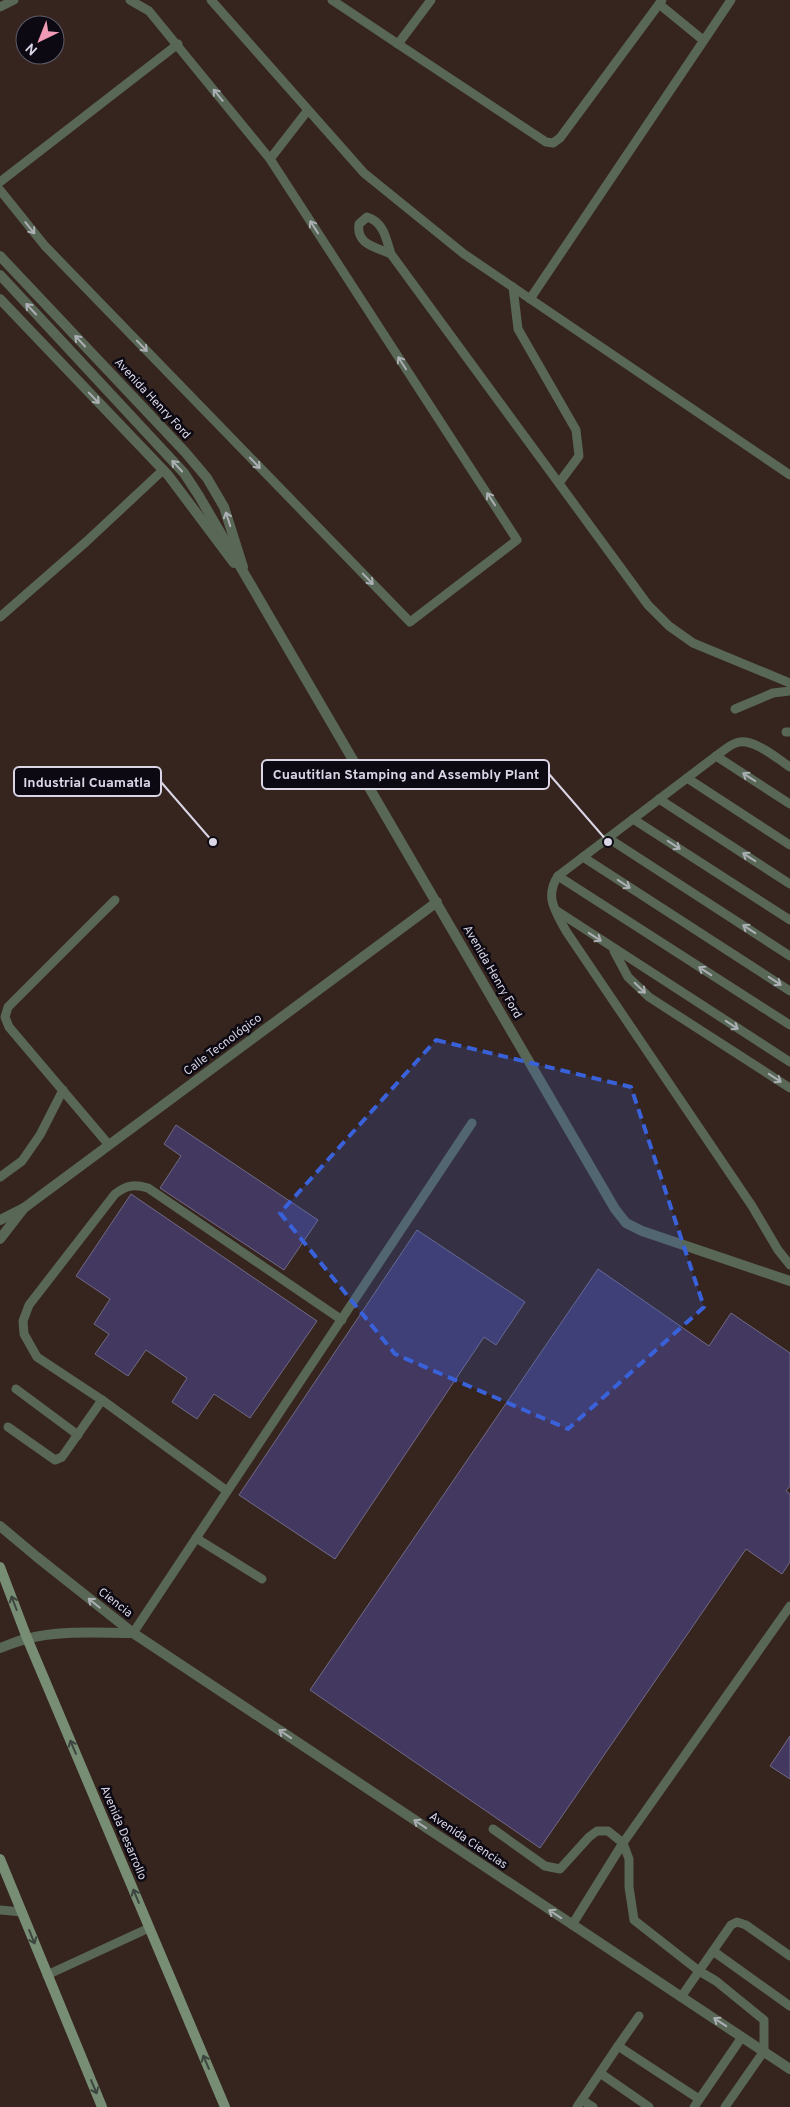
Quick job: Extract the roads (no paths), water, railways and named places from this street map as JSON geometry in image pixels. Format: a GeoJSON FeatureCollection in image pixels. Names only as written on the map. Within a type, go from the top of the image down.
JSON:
{"type":"FeatureCollection","features":[{"type":"Feature","properties":{"kind":"main road","name":"Avenida Desarrollo"},"geometry":{"type":"LineString","coordinates":[[0,1567],[27,1638],[225,2107]]}},
{"type":"Feature","properties":{"kind":"main road"},"geometry":{"type":"LineString","coordinates":[[0,1859],[102,2107]]}},
{"type":"Feature","properties":{"kind":"street","name":"Avenida Henry Ford"},"geometry":{"type":"LineString","coordinates":[[0,256],[185,452],[206,478],[224,507],[248,582]]}},
{"type":"Feature","properties":{"kind":"street","name":"Avenida Henry Ford"},"geometry":{"type":"LineString","coordinates":[[0,276],[184,473],[437,902],[615,1209],[626,1223],[642,1231],[790,1282]]}},
{"type":"Feature","properties":{"kind":"street","name":"Avenida Henry Ford"},"geometry":{"type":"LineString","coordinates":[[0,299],[163,470],[248,582]]}},
{"type":"Feature","properties":{"kind":"street","name":"Calle Tecnológico"},"geometry":{"type":"LineString","coordinates":[[0,1220],[24,1208],[437,902]]}},
{"type":"Feature","properties":{"kind":"street","name":"Calle Tecnológico"},"geometry":{"type":"LineString","coordinates":[[0,1239],[24,1208]]}},
{"type":"Feature","properties":{"kind":"street","name":"Ciencia"},"geometry":{"type":"LineString","coordinates":[[0,1526],[133,1633]]}},
{"type":"Feature","properties":{"kind":"street","name":"Ciencia"},"geometry":{"type":"LineString","coordinates":[[0,1648],[27,1638],[84,1633],[133,1633]]}},
{"type":"Feature","properties":{"kind":"street","name":"Avenida Ciencias"},"geometry":{"type":"LineString","coordinates":[[133,1633],[790,2069]]}},
{"type":"Feature","properties":{"kind":"lane"},"geometry":{"type":"LineString","coordinates":[[0,7],[14,0]]}},
{"type":"Feature","properties":{"kind":"lane"},"geometry":{"type":"LineString","coordinates":[[0,190],[45,246],[410,622],[517,540],[270,159],[178,44],[149,11],[130,0]]}},
{"type":"Feature","properties":{"kind":"lane"},"geometry":{"type":"LineString","coordinates":[[211,0],[364,173],[464,254],[790,475]]}},
{"type":"Feature","properties":{"kind":"lane"},"geometry":{"type":"LineString","coordinates":[[332,0],[546,142],[553,143],[565,131],[660,2],[703,40]]}},
{"type":"Feature","properties":{"kind":"lane"},"geometry":{"type":"LineString","coordinates":[[398,44],[430,0]]}},
{"type":"Feature","properties":{"kind":"lane"},"geometry":{"type":"LineString","coordinates":[[530,299],[731,0]]}},
{"type":"Feature","properties":{"kind":"lane"},"geometry":{"type":"LineString","coordinates":[[0,182],[178,44]]}},
{"type":"Feature","properties":{"kind":"lane"},"geometry":{"type":"LineString","coordinates":[[270,159],[308,110]]}},
{"type":"Feature","properties":{"kind":"lane"},"geometry":{"type":"LineString","coordinates":[[391,254],[648,605],[669,626],[693,642],[790,683]]}},
{"type":"Feature","properties":{"kind":"lane"},"geometry":{"type":"LineString","coordinates":[[513,288],[518,329],[576,430],[579,456],[559,483]]}},
{"type":"Feature","properties":{"kind":"lane"},"geometry":{"type":"LineString","coordinates":[[0,617],[87,541],[163,470]]}},
{"type":"Feature","properties":{"kind":"lane"},"geometry":{"type":"LineString","coordinates":[[735,710],[773,693],[790,691]]}},
{"type":"Feature","properties":{"kind":"lane"},"geometry":{"type":"LineString","coordinates":[[790,767],[758,746],[745,741],[736,742],[558,876],[550,895],[555,910],[566,931],[752,1206],[778,1250],[790,1266]]}},
{"type":"Feature","properties":{"kind":"lane"},"geometry":{"type":"LineString","coordinates":[[716,756],[790,804]]}},
{"type":"Feature","properties":{"kind":"lane"},"geometry":{"type":"LineString","coordinates":[[687,778],[790,845]]}},
{"type":"Feature","properties":{"kind":"lane"},"geometry":{"type":"LineString","coordinates":[[659,799],[790,884]]}},
{"type":"Feature","properties":{"kind":"lane"},"geometry":{"type":"LineString","coordinates":[[633,819],[790,920]]}},
{"type":"Feature","properties":{"kind":"lane"},"geometry":{"type":"LineString","coordinates":[[608,838],[790,956]]}},
{"type":"Feature","properties":{"kind":"lane"},"geometry":{"type":"LineString","coordinates":[[583,857],[790,991]]}},
{"type":"Feature","properties":{"kind":"lane"},"geometry":{"type":"LineString","coordinates":[[558,876],[790,1026]]}},
{"type":"Feature","properties":{"kind":"lane"},"geometry":{"type":"LineString","coordinates":[[109,1145],[9,1027],[5,1017],[8,1007],[115,900]]}},
{"type":"Feature","properties":{"kind":"lane"},"geometry":{"type":"LineString","coordinates":[[555,910],[790,1062]]}},
{"type":"Feature","properties":{"kind":"lane"},"geometry":{"type":"LineString","coordinates":[[613,948],[628,977],[649,997],[790,1088]]}},
{"type":"Feature","properties":{"kind":"lane"},"geometry":{"type":"LineString","coordinates":[[0,1177],[22,1161],[40,1135],[63,1090]]}},
{"type":"Feature","properties":{"kind":"lane"},"geometry":{"type":"LineString","coordinates":[[133,1633],[472,1123]]}},
{"type":"Feature","properties":{"kind":"lane"},"geometry":{"type":"LineString","coordinates":[[228,1491],[102,1400],[37,1357],[24,1334],[23,1321],[29,1305],[115,1194],[125,1187],[135,1184],[148,1188],[342,1320]]}},
{"type":"Feature","properties":{"kind":"lane"},"geometry":{"type":"LineString","coordinates":[[16,1389],[78,1435]]}},
{"type":"Feature","properties":{"kind":"lane"},"geometry":{"type":"LineString","coordinates":[[8,1427],[55,1460],[62,1457],[102,1400]]}},
{"type":"Feature","properties":{"kind":"lane"},"geometry":{"type":"LineString","coordinates":[[196,1538],[262,1579]]}},
{"type":"Feature","properties":{"kind":"lane"},"geometry":{"type":"LineString","coordinates":[[572,1925],[623,1843],[790,1606]]}},
{"type":"Feature","properties":{"kind":"lane"},"geometry":{"type":"LineString","coordinates":[[493,1829],[552,1869],[560,1869],[589,1837],[597,1831],[608,1831],[623,1843],[629,1859],[629,1887],[634,1920],[699,1971],[716,1981],[764,2020],[764,2051],[725,2107]]}},
{"type":"Feature","properties":{"kind":"lane"},"geometry":{"type":"LineString","coordinates":[[0,1910],[22,1912]]}},
{"type":"Feature","properties":{"kind":"lane"},"geometry":{"type":"LineString","coordinates":[[681,1996],[731,1925],[737,1922],[746,1925],[790,1956]]}},
{"type":"Feature","properties":{"kind":"lane"},"geometry":{"type":"LineString","coordinates":[[47,1975],[149,1928]]}},
{"type":"Feature","properties":{"kind":"lane"},"geometry":{"type":"LineString","coordinates":[[713,1950],[790,2006]]}},
{"type":"Feature","properties":{"kind":"lane"},"geometry":{"type":"LineString","coordinates":[[593,2107],[580,2103],[639,2016]]}},
{"type":"Feature","properties":{"kind":"lane"},"geometry":{"type":"LineString","coordinates":[[618,2046],[696,2103],[742,2036]]}},
{"type":"Feature","properties":{"kind":"lane"},"geometry":{"type":"LineString","coordinates":[[600,2073],[649,2107]]}},
{"type":"Feature","properties":{"kind":"place","name":"Industrial Cuamatla"},"geometry":{"type":"Point","coordinates":[213,842]}},
{"type":"Feature","properties":{"kind":"place","name":"Cuautitlan Stamping and Assembly Plant"},"geometry":{"type":"Point","coordinates":[608,842]}}]}
